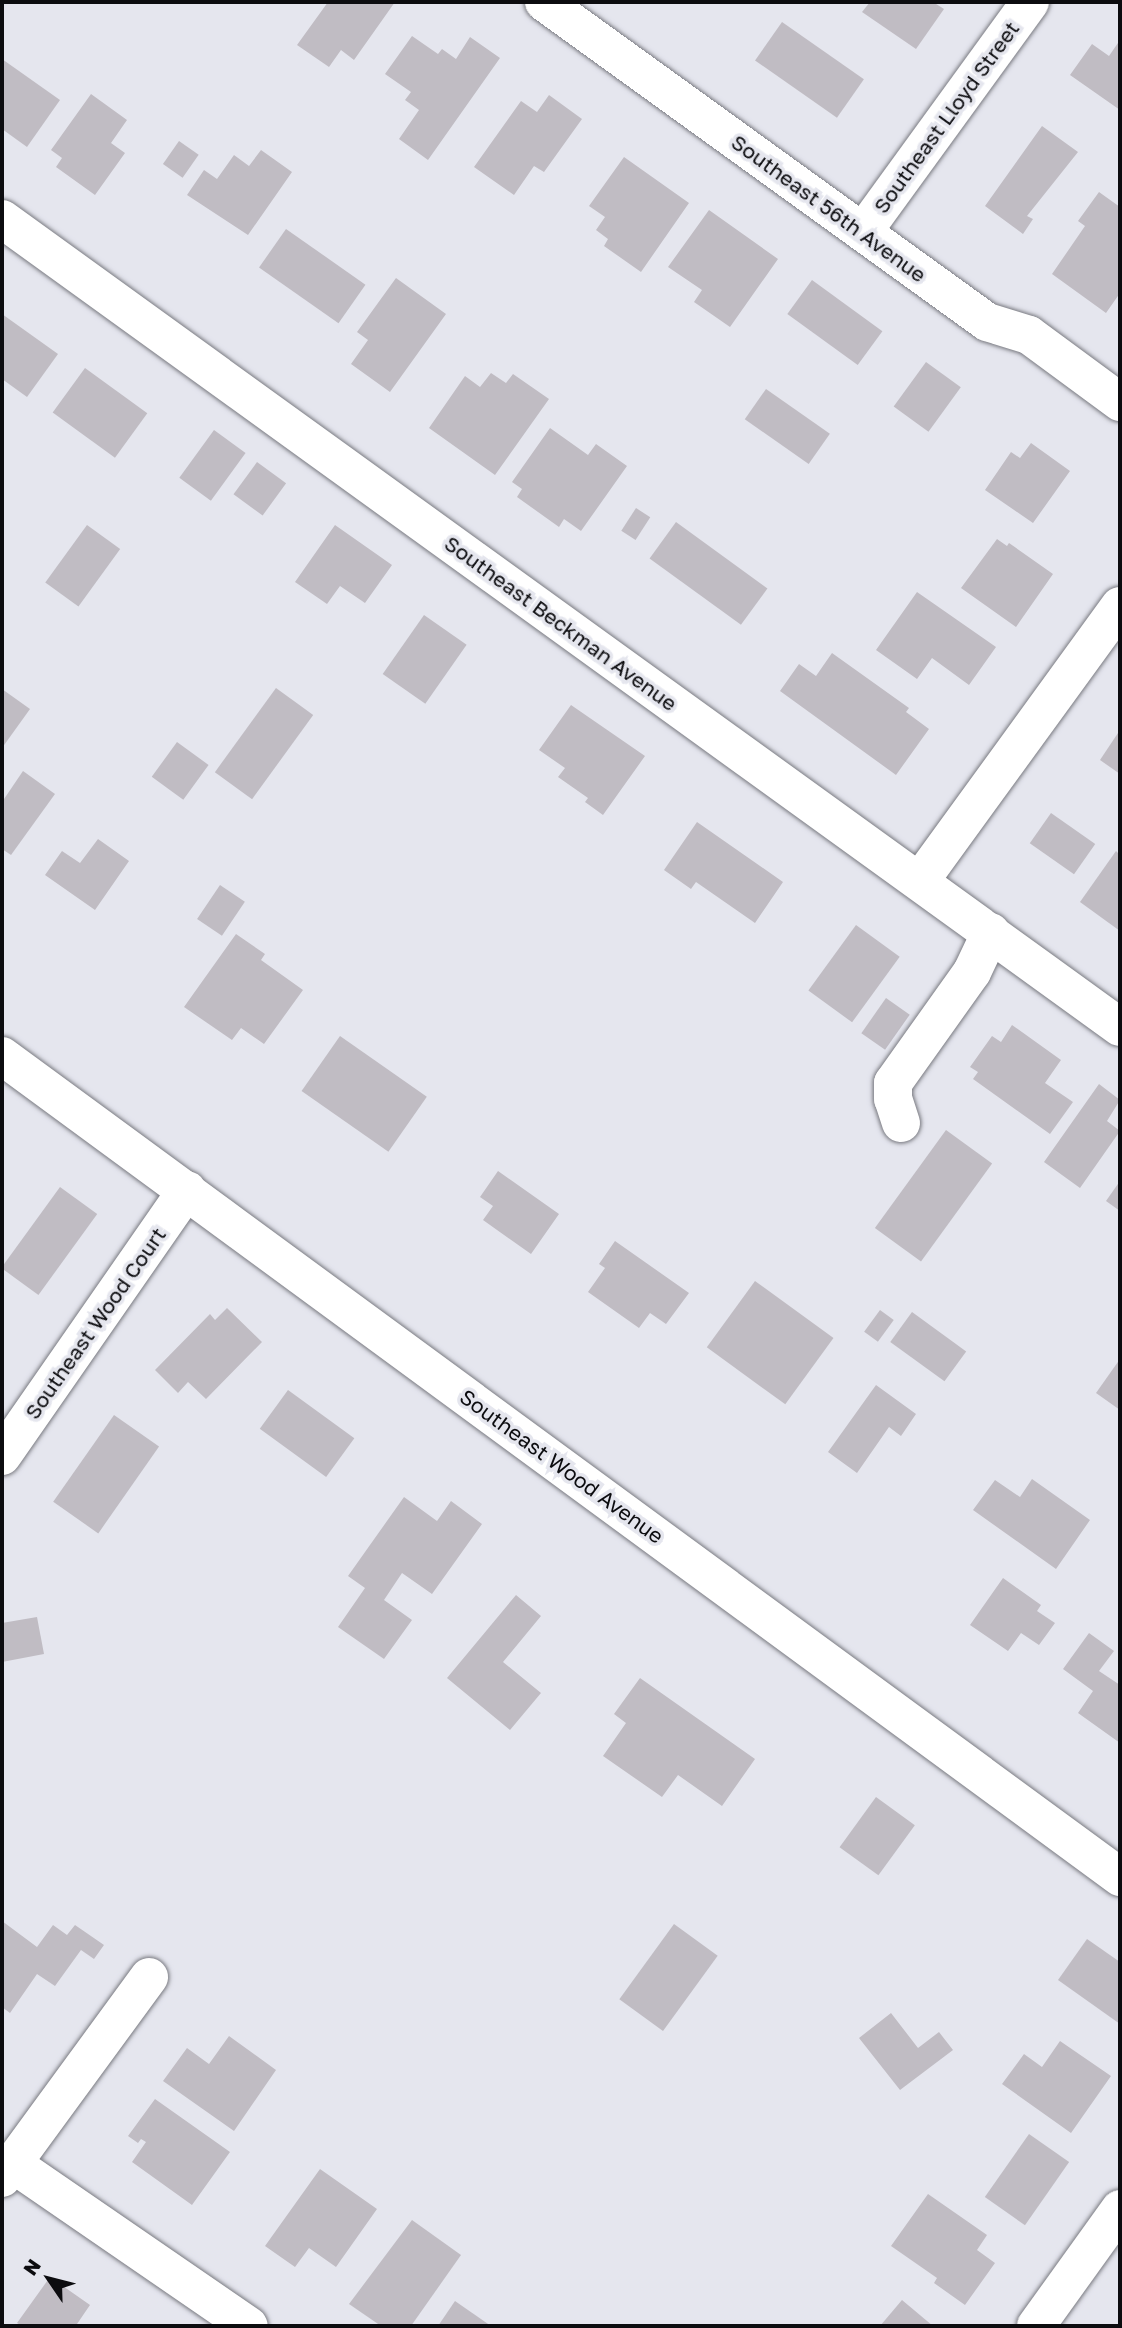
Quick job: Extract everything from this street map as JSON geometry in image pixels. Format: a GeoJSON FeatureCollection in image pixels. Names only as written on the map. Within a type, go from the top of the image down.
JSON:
{"type":"FeatureCollection","features":[{"type":"Feature","properties":{"kind":"street","name":"Southeast 56th Avenue"},"geometry":{"type":"LineString","coordinates":[[544,2],[987,322],[1029,335],[1120,402]]}},
{"type":"Feature","properties":{"kind":"street","name":"Southeast Lloyd Street"},"geometry":{"type":"LineString","coordinates":[[863,232],[1030,2]]}},
{"type":"Feature","properties":{"kind":"street","name":"Southeast Beckman Avenue"},"geometry":{"type":"LineString","coordinates":[[2,219],[1120,1027]]}},
{"type":"Feature","properties":{"kind":"street"},"geometry":{"type":"LineString","coordinates":[[920,881],[1120,606]]}},
{"type":"Feature","properties":{"kind":"street"},"geometry":{"type":"LineString","coordinates":[[901,1123],[893,1099],[893,1083],[972,972],[991,932]]}},
{"type":"Feature","properties":{"kind":"street","name":"Southeast Wood Avenue"},"geometry":{"type":"LineString","coordinates":[[2,1056],[1120,1877]]}},
{"type":"Feature","properties":{"kind":"street","name":"Southeast Wood Court"},"geometry":{"type":"LineString","coordinates":[[2,1456],[187,1190]]}},
{"type":"Feature","properties":{"kind":"street"},"geometry":{"type":"LineString","coordinates":[[149,1977],[7,2171],[249,2326]]}},
{"type":"Feature","properties":{"kind":"street"},"geometry":{"type":"LineString","coordinates":[[1036,2326],[1120,2209]]}},
{"type":"Feature","properties":{"kind":"building"},"geometry":{"type":"Polygon","coordinates":[[[328,2],[395,2],[354,60],[341,50],[329,67],[297,45],[328,2]]]}},
{"type":"Feature","properties":{"kind":"building"},"geometry":{"type":"Polygon","coordinates":[[[870,2],[933,2],[944,9],[916,49],[862,12],[870,2]]]}},
{"type":"Feature","properties":{"kind":"building"},"geometry":{"type":"Polygon","coordinates":[[[782,22],[864,79],[837,118],[755,61],[782,22]]]}},
{"type":"Feature","properties":{"kind":"building"},"geometry":{"type":"Polygon","coordinates":[[[412,36],[438,54],[442,49],[456,59],[470,37],[500,58],[428,160],[399,139],[419,110],[405,100],[411,92],[385,74],[412,36]]]}},
{"type":"Feature","properties":{"kind":"building"},"geometry":{"type":"Polygon","coordinates":[[[1120,40],[1120,110],[1070,75],[1092,44],[1109,56],[1120,40]]]}},
{"type":"Feature","properties":{"kind":"building"},"geometry":{"type":"Polygon","coordinates":[[[2,59],[60,100],[27,147],[2,129],[2,59]]]}},
{"type":"Feature","properties":{"kind":"building"},"geometry":{"type":"Polygon","coordinates":[[[91,94],[127,120],[111,143],[125,153],[95,195],[56,167],[62,158],[51,150],[91,94]]]}},
{"type":"Feature","properties":{"kind":"building"},"geometry":{"type":"Polygon","coordinates":[[[549,95],[582,119],[544,172],[534,166],[514,195],[474,167],[521,101],[537,112],[549,95]]]}},
{"type":"Feature","properties":{"kind":"building"},"geometry":{"type":"Polygon","coordinates":[[[1042,126],[1078,152],[1027,216],[1033,219],[1023,234],[985,206],[1042,126]]]}},
{"type":"Feature","properties":{"kind":"building"},"geometry":{"type":"Polygon","coordinates":[[[179,141],[199,155],[183,178],[163,164],[179,141]]]}},
{"type":"Feature","properties":{"kind":"building"},"geometry":{"type":"Polygon","coordinates":[[[261,150],[292,172],[248,235],[187,195],[204,170],[217,179],[234,155],[249,166],[261,150]]]}},
{"type":"Feature","properties":{"kind":"building"},"geometry":{"type":"Polygon","coordinates":[[[624,157],[689,203],[641,272],[604,246],[608,239],[596,230],[605,217],[589,206],[624,157]]]}},
{"type":"Feature","properties":{"kind":"building"},"geometry":{"type":"Polygon","coordinates":[[[1099,192],[1120,207],[1120,293],[1106,313],[1052,274],[1085,226],[1078,221],[1099,192]]]}},
{"type":"Feature","properties":{"kind":"building"},"geometry":{"type":"Polygon","coordinates":[[[709,210],[778,259],[730,327],[694,302],[702,290],[668,267],[709,210]]]}},
{"type":"Feature","properties":{"kind":"building"},"geometry":{"type":"Polygon","coordinates":[[[286,229],[365,285],[338,323],[259,268],[286,229]]]}},
{"type":"Feature","properties":{"kind":"building"},"geometry":{"type":"Polygon","coordinates":[[[396,278],[446,314],[390,392],[351,364],[368,340],[357,332],[396,278]]]}},
{"type":"Feature","properties":{"kind":"building"},"geometry":{"type":"Polygon","coordinates":[[[812,280],[882,331],[858,365],[787,314],[812,280]]]}},
{"type":"Feature","properties":{"kind":"building"},"geometry":{"type":"Polygon","coordinates":[[[2,314],[58,354],[27,397],[2,379],[2,314]]]}},
{"type":"Feature","properties":{"kind":"building"},"geometry":{"type":"Polygon","coordinates":[[[926,362],[961,387],[928,432],[894,406],[926,362]]]}},
{"type":"Feature","properties":{"kind":"building"},"geometry":{"type":"Polygon","coordinates":[[[85,368],[147,413],[115,458],[53,412],[85,368]]]}},
{"type":"Feature","properties":{"kind":"building"},"geometry":{"type":"Polygon","coordinates":[[[491,373],[506,383],[513,374],[549,399],[495,475],[429,428],[465,376],[480,387],[491,373]]]}},
{"type":"Feature","properties":{"kind":"building"},"geometry":{"type":"Polygon","coordinates":[[[766,389],[830,434],[809,464],[745,419],[766,389]]]}},
{"type":"Feature","properties":{"kind":"building"},"geometry":{"type":"Polygon","coordinates":[[[550,428],[588,455],[596,444],[627,466],[581,531],[564,519],[559,527],[517,497],[522,489],[512,482],[550,428]]]}},
{"type":"Feature","properties":{"kind":"building"},"geometry":{"type":"Polygon","coordinates":[[[214,430],[246,453],[211,501],[179,478],[214,430]]]}},
{"type":"Feature","properties":{"kind":"building"},"geometry":{"type":"Polygon","coordinates":[[[1031,443],[1070,471],[1033,523],[985,490],[1011,452],[1020,458],[1031,443]]]}},
{"type":"Feature","properties":{"kind":"building"},"geometry":{"type":"Polygon","coordinates":[[[257,462],[286,483],[263,516],[233,494],[257,462]]]}},
{"type":"Feature","properties":{"kind":"building"},"geometry":{"type":"Polygon","coordinates":[[[636,508],[650,517],[636,540],[621,531],[636,508]]]}},
{"type":"Feature","properties":{"kind":"building"},"geometry":{"type":"Polygon","coordinates":[[[676,522],[767,588],[741,625],[650,558],[676,522]]]}},
{"type":"Feature","properties":{"kind":"building"},"geometry":{"type":"Polygon","coordinates":[[[87,525],[120,549],[78,607],[45,582],[87,525]]]}},
{"type":"Feature","properties":{"kind":"building"},"geometry":{"type":"Polygon","coordinates":[[[335,525],[392,565],[365,603],[340,586],[327,604],[295,582],[335,525]]]}},
{"type":"Feature","properties":{"kind":"building"},"geometry":{"type":"Polygon","coordinates":[[[997,539],[1007,546],[1009,543],[1053,574],[1016,627],[961,588],[997,539]]]}},
{"type":"Feature","properties":{"kind":"building"},"geometry":{"type":"Polygon","coordinates":[[[917,592],[996,647],[969,685],[932,658],[917,679],[876,650],[917,592]]]}},
{"type":"Feature","properties":{"kind":"building"},"geometry":{"type":"Polygon","coordinates":[[[424,615],[467,645],[425,704],[383,674],[424,615]]]}},
{"type":"Feature","properties":{"kind":"building"},"geometry":{"type":"Polygon","coordinates":[[[832,653],[909,708],[906,712],[929,729],[896,775],[780,691],[799,664],[816,676],[832,653]]]}},
{"type":"Feature","properties":{"kind":"building"},"geometry":{"type":"Polygon","coordinates":[[[276,688],[313,715],[252,799],[215,772],[276,688]]]}},
{"type":"Feature","properties":{"kind":"building"},"geometry":{"type":"Polygon","coordinates":[[[2,689],[30,709],[2,748],[2,689]]]}},
{"type":"Feature","properties":{"kind":"building"},"geometry":{"type":"Polygon","coordinates":[[[571,705],[645,756],[603,815],[585,802],[588,798],[558,777],[565,768],[539,750],[571,705]]]}},
{"type":"Feature","properties":{"kind":"building"},"geometry":{"type":"Polygon","coordinates":[[[1120,730],[1120,774],[1100,760],[1120,730]]]}},
{"type":"Feature","properties":{"kind":"building"},"geometry":{"type":"Polygon","coordinates":[[[177,742],[209,765],[183,800],[152,777],[177,742]]]}},
{"type":"Feature","properties":{"kind":"building"},"geometry":{"type":"Polygon","coordinates":[[[23,771],[55,794],[11,855],[2,849],[2,802],[23,771]]]}},
{"type":"Feature","properties":{"kind":"building"},"geometry":{"type":"Polygon","coordinates":[[[1051,813],[1095,844],[1074,874],[1030,843],[1051,813]]]}},
{"type":"Feature","properties":{"kind":"building"},"geometry":{"type":"Polygon","coordinates":[[[697,822],[783,882],[755,923],[696,882],[691,889],[664,870],[697,822]]]}},
{"type":"Feature","properties":{"kind":"building"},"geometry":{"type":"Polygon","coordinates":[[[98,839],[129,861],[95,910],[45,875],[62,851],[80,863],[98,839]]]}},
{"type":"Feature","properties":{"kind":"building"},"geometry":{"type":"Polygon","coordinates":[[[1116,851],[1120,855],[1120,931],[1080,902],[1116,851]]]}},
{"type":"Feature","properties":{"kind":"building"},"geometry":{"type":"Polygon","coordinates":[[[220,885],[245,902],[222,936],[197,919],[220,885]]]}},
{"type":"Feature","properties":{"kind":"building"},"geometry":{"type":"Polygon","coordinates":[[[856,925],[900,957],[852,1022],[808,991],[856,925]]]}},
{"type":"Feature","properties":{"kind":"building"},"geometry":{"type":"Polygon","coordinates":[[[236,934],[265,954],[261,960],[303,990],[264,1044],[241,1028],[232,1040],[184,1007],[236,934]]]}},
{"type":"Feature","properties":{"kind":"building"},"geometry":{"type":"Polygon","coordinates":[[[886,998],[910,1015],[885,1050],[861,1033],[886,998]]]}},
{"type":"Feature","properties":{"kind":"building"},"geometry":{"type":"Polygon","coordinates":[[[1012,1025],[1061,1060],[1045,1083],[1073,1102],[1050,1134],[973,1079],[978,1072],[970,1067],[992,1036],[1001,1042],[1012,1025]]]}},
{"type":"Feature","properties":{"kind":"building"},"geometry":{"type":"Polygon","coordinates":[[[340,1036],[427,1097],[388,1152],[302,1091],[340,1036]]]}},
{"type":"Feature","properties":{"kind":"building"},"geometry":{"type":"Polygon","coordinates":[[[1099,1084],[1120,1100],[1107,1121],[1120,1131],[1080,1188],[1044,1162],[1099,1084]]]}},
{"type":"Feature","properties":{"kind":"building"},"geometry":{"type":"Polygon","coordinates":[[[946,1130],[992,1164],[921,1261],[875,1228],[946,1130]]]}},
{"type":"Feature","properties":{"kind":"building"},"geometry":{"type":"Polygon","coordinates":[[[498,1171],[559,1214],[531,1254],[483,1220],[493,1206],[480,1197],[498,1171]]]}},
{"type":"Feature","properties":{"kind":"building"},"geometry":{"type":"Polygon","coordinates":[[[1120,1181],[1120,1211],[1106,1201],[1120,1181]]]}},
{"type":"Feature","properties":{"kind":"building"},"geometry":{"type":"Polygon","coordinates":[[[60,1187],[97,1214],[38,1295],[2,1267],[60,1187]]]}},
{"type":"Feature","properties":{"kind":"building"},"geometry":{"type":"Polygon","coordinates":[[[615,1241],[689,1293],[666,1324],[650,1313],[639,1328],[588,1292],[605,1268],[599,1264],[615,1241]]]}},
{"type":"Feature","properties":{"kind":"building"},"geometry":{"type":"Polygon","coordinates":[[[755,1281],[833,1338],[785,1404],[707,1347],[755,1281]]]}},
{"type":"Feature","properties":{"kind":"building"},"geometry":{"type":"Polygon","coordinates":[[[227,1308],[262,1342],[206,1399],[188,1382],[178,1393],[155,1370],[210,1314],[215,1320],[227,1308]]]}},
{"type":"Feature","properties":{"kind":"building"},"geometry":{"type":"Polygon","coordinates":[[[880,1310],[894,1320],[878,1342],[864,1332],[880,1310]]]}},
{"type":"Feature","properties":{"kind":"building"},"geometry":{"type":"Polygon","coordinates":[[[912,1312],[966,1351],[944,1381],[890,1342],[912,1312]]]}},
{"type":"Feature","properties":{"kind":"building"},"geometry":{"type":"Polygon","coordinates":[[[1120,1359],[1120,1410],[1096,1393],[1120,1359]]]}},
{"type":"Feature","properties":{"kind":"building"},"geometry":{"type":"Polygon","coordinates":[[[876,1385],[916,1414],[901,1436],[889,1427],[857,1473],[828,1452],[876,1385]]]}},
{"type":"Feature","properties":{"kind":"building"},"geometry":{"type":"Polygon","coordinates":[[[288,1390],[354,1438],[326,1477],[260,1429],[288,1390]]]}},
{"type":"Feature","properties":{"kind":"building"},"geometry":{"type":"Polygon","coordinates":[[[114,1415],[159,1447],[98,1533],[53,1502],[114,1415]]]}},
{"type":"Feature","properties":{"kind":"building"},"geometry":{"type":"Polygon","coordinates":[[[1032,1479],[1090,1520],[1056,1569],[973,1510],[995,1480],[1020,1497],[1032,1479]]]}},
{"type":"Feature","properties":{"kind":"building"},"geometry":{"type":"Polygon","coordinates":[[[404,1497],[437,1521],[451,1501],[482,1524],[432,1594],[402,1573],[384,1600],[412,1620],[384,1659],[338,1627],[365,1588],[348,1576],[404,1497]]]}},
{"type":"Feature","properties":{"kind":"building"},"geometry":{"type":"Polygon","coordinates":[[[1003,1578],[1041,1605],[1037,1611],[1055,1623],[1039,1645],[1021,1633],[1008,1651],[970,1625],[1003,1578]]]}},
{"type":"Feature","properties":{"kind":"building"},"geometry":{"type":"Polygon","coordinates":[[[516,1595],[541,1616],[503,1662],[541,1693],[510,1730],[447,1678],[516,1595]]]}},
{"type":"Feature","properties":{"kind":"building"},"geometry":{"type":"Polygon","coordinates":[[[37,1617],[44,1654],[2,1662],[2,1623],[37,1617]]]}},
{"type":"Feature","properties":{"kind":"building"},"geometry":{"type":"Polygon","coordinates":[[[1089,1633],[1114,1651],[1099,1671],[1120,1685],[1120,1743],[1078,1713],[1093,1691],[1063,1669],[1089,1633]]]}},
{"type":"Feature","properties":{"kind":"building"},"geometry":{"type":"Polygon","coordinates":[[[640,1678],[755,1759],[722,1806],[678,1775],[662,1797],[603,1756],[626,1723],[614,1714],[640,1678]]]}},
{"type":"Feature","properties":{"kind":"building"},"geometry":{"type":"Polygon","coordinates":[[[876,1797],[915,1825],[878,1875],[840,1847],[876,1797]]]}},
{"type":"Feature","properties":{"kind":"building"},"geometry":{"type":"Polygon","coordinates":[[[2,1921],[37,1947],[53,1925],[67,1935],[75,1925],[104,1945],[94,1959],[81,1950],[55,1986],[37,1974],[10,2013],[2,2007],[2,1921]]]}},
{"type":"Feature","properties":{"kind":"building"},"geometry":{"type":"Polygon","coordinates":[[[674,1924],[718,1956],[663,2031],[619,1999],[674,1924]]]}},
{"type":"Feature","properties":{"kind":"building"},"geometry":{"type":"Polygon","coordinates":[[[1087,1939],[1120,1962],[1120,2024],[1058,1980],[1087,1939]]]}},
{"type":"Feature","properties":{"kind":"building"},"geometry":{"type":"Polygon","coordinates":[[[891,2013],[918,2048],[939,2032],[953,2050],[900,2090],[859,2038],[891,2013]]]}},
{"type":"Feature","properties":{"kind":"building"},"geometry":{"type":"Polygon","coordinates":[[[229,2036],[276,2070],[234,2131],[163,2081],[187,2048],[209,2064],[229,2036]]]}},
{"type":"Feature","properties":{"kind":"building"},"geometry":{"type":"Polygon","coordinates":[[[1060,2041],[1111,2076],[1071,2133],[1002,2084],[1024,2054],[1042,2067],[1060,2041]]]}},
{"type":"Feature","properties":{"kind":"building"},"geometry":{"type":"Polygon","coordinates":[[[155,2099],[230,2152],[192,2205],[132,2162],[146,2142],[141,2139],[138,2143],[128,2136],[155,2099]]]}},
{"type":"Feature","properties":{"kind":"building"},"geometry":{"type":"Polygon","coordinates":[[[1029,2134],[1069,2162],[1025,2225],[985,2197],[1029,2134]]]}},
{"type":"Feature","properties":{"kind":"building"},"geometry":{"type":"Polygon","coordinates":[[[320,2169],[377,2209],[336,2267],[309,2248],[295,2267],[265,2246],[320,2169]]]}},
{"type":"Feature","properties":{"kind":"building"},"geometry":{"type":"Polygon","coordinates":[[[928,2194],[987,2235],[977,2250],[995,2263],[965,2305],[934,2283],[937,2278],[891,2246],[928,2194]]]}},
{"type":"Feature","properties":{"kind":"building"},"geometry":{"type":"Polygon","coordinates":[[[412,2220],[461,2255],[411,2326],[381,2326],[349,2304],[412,2220]]]}},
{"type":"Feature","properties":{"kind":"building"},"geometry":{"type":"Polygon","coordinates":[[[50,2277],[90,2305],[77,2324],[80,2326],[22,2326],[17,2323],[50,2277]]]}},
{"type":"Feature","properties":{"kind":"building"},"geometry":{"type":"Polygon","coordinates":[[[902,2300],[933,2326],[880,2326],[902,2300]]]}},
{"type":"Feature","properties":{"kind":"building"},"geometry":{"type":"Polygon","coordinates":[[[455,2301],[491,2326],[438,2326],[455,2301]]]}}]}
